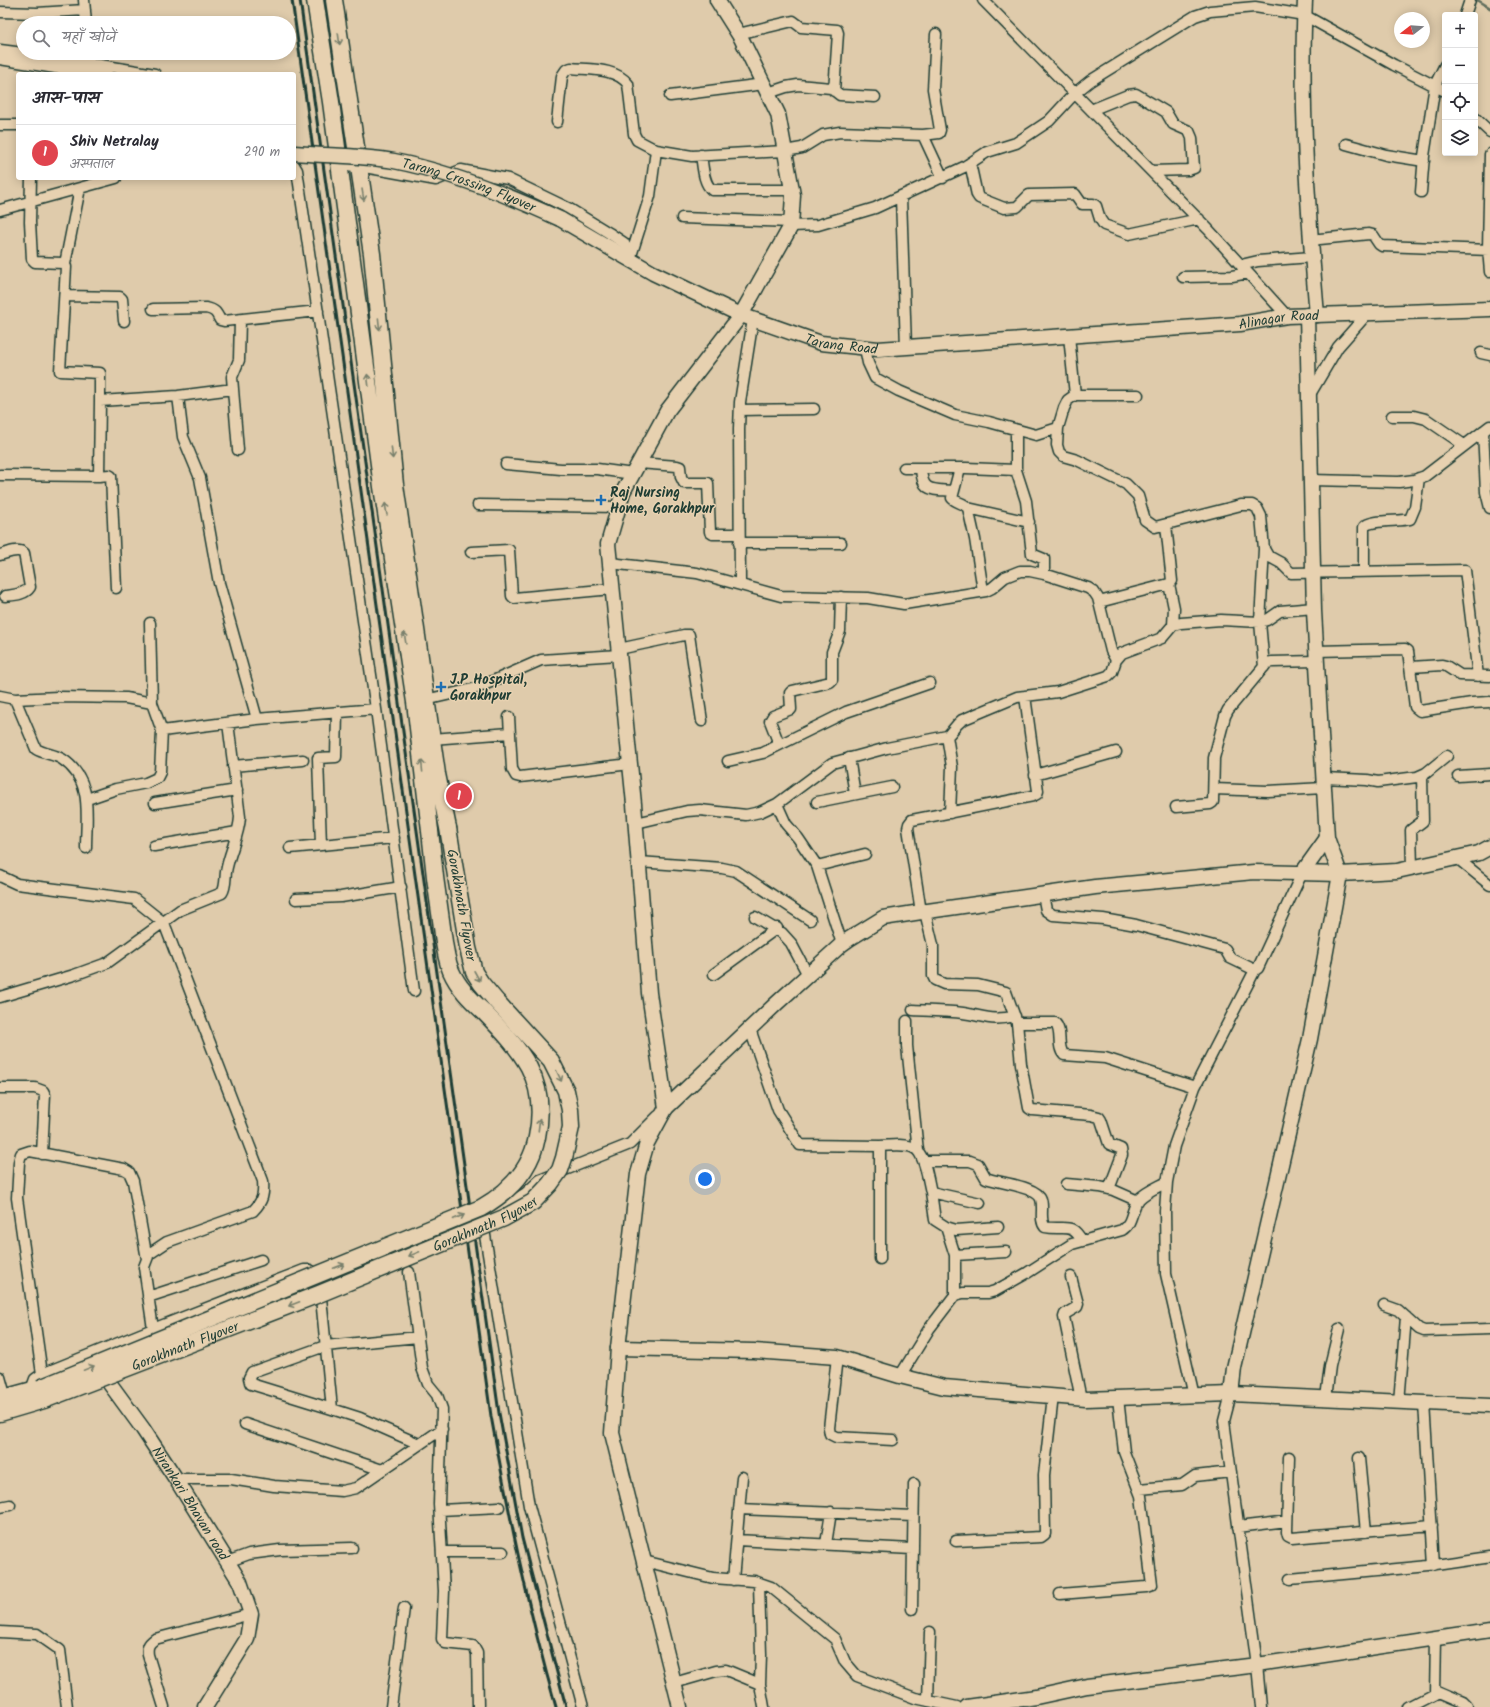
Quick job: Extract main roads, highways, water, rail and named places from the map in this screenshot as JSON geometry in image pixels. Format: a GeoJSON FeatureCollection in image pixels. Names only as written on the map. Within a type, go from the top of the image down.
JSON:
{"type":"FeatureCollection","features":[{"type":"Feature","properties":{"kind":"main road"},"geometry":{"type":"LineString","coordinates":[[315,0],[340,165],[382,487],[421,701]]}},
{"type":"Feature","properties":{"kind":"main road"},"geometry":{"type":"LineString","coordinates":[[334,0],[372,254],[395,484],[421,701]]}},
{"type":"Feature","properties":{"kind":"main road","name":"Gorakhnath Flyover"},"geometry":{"type":"LineString","coordinates":[[39,1388],[319,1294],[504,1218],[533,1202],[550,1184],[560,1170],[571,1127],[570,1110],[566,1091],[551,1060],[497,1002],[474,972],[468,948],[432,739],[421,701]]}},
{"type":"Feature","properties":{"kind":"main road","name":"Gorakhnath Flyover"},"geometry":{"type":"LineString","coordinates":[[39,1388],[480,1208],[505,1192],[522,1173],[535,1146],[539,1127],[541,1111],[538,1092],[533,1075],[523,1055],[509,1038],[465,994],[452,972],[447,959],[437,897],[426,805],[421,701]]}},
{"type":"Feature","properties":{"kind":"main road"},"geometry":{"type":"LineString","coordinates":[[4,1405],[39,1388]]}},
{"type":"Feature","properties":{"kind":"waterway"},"geometry":{"type":"LineString","coordinates":[[1477,0],[1490,8]]}},
{"type":"Feature","properties":{"kind":"railway"},"geometry":{"type":"LineString","coordinates":[[292,0],[294,16]]}},
{"type":"Feature","properties":{"kind":"railway"},"geometry":{"type":"LineString","coordinates":[[300,0],[499,1413],[522,1538],[566,1707]]}},
{"type":"Feature","properties":{"kind":"railway"},"geometry":{"type":"LineString","coordinates":[[296,28],[491,1416],[520,1562],[556,1707]]}},
{"type":"Feature","properties":{"kind":"place","name":"Raj Nursing Home, Gorakhpur"},"geometry":{"type":"Point","coordinates":[601,500]}},
{"type":"Feature","properties":{"kind":"place","name":"J.P Hospital, Gorakhpur"},"geometry":{"type":"Point","coordinates":[441,687]}},
{"type":"Feature","properties":{"kind":"place","name":"Shiv Netralay"},"geometry":{"type":"Point","coordinates":[459,796]}}]}
